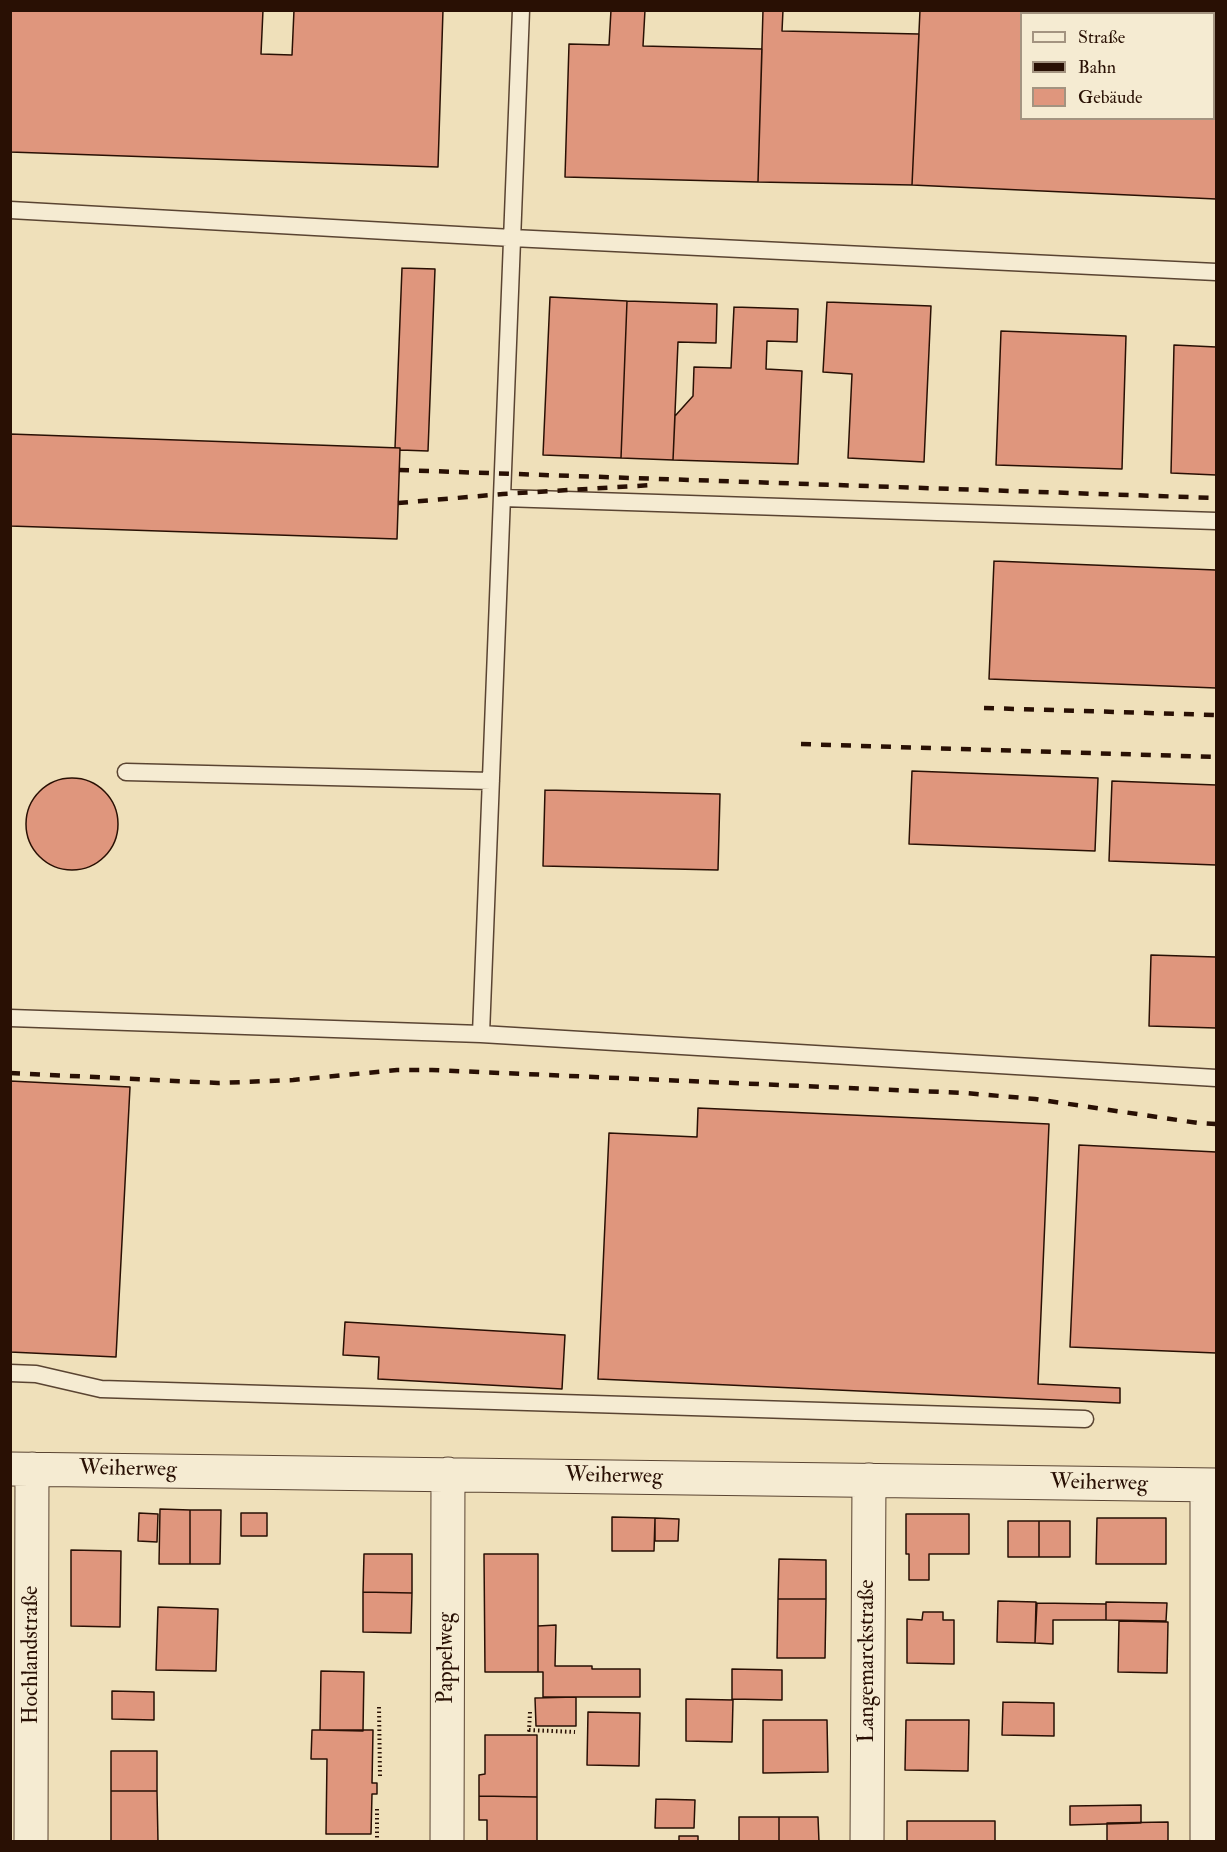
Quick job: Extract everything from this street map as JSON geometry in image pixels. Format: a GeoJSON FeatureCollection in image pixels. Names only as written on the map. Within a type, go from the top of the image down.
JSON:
{"type":"FeatureCollection","features":[{"type":"Feature","properties":{"kind":"street","name":"Weiherweg"},"geometry":{"type":"LineString","coordinates":[[21,1469],[1212,1485]]}},
{"type":"Feature","properties":{"kind":"street","name":"Hochlandstraße"},"geometry":{"type":"LineString","coordinates":[[21,1469],[31,1842]]}},
{"type":"Feature","properties":{"kind":"street","name":"Pappelweg"},"geometry":{"type":"LineString","coordinates":[[447,1842],[448,1474]]}},
{"type":"Feature","properties":{"kind":"street","name":"Langemarckstraße"},"geometry":{"type":"LineString","coordinates":[[867,1842],[869,1480]]}},
{"type":"Feature","properties":{"kind":"street"},"geometry":{"type":"LineString","coordinates":[[1207,1842],[1212,1485]]}},
{"type":"Feature","properties":{"kind":"lane"},"geometry":{"type":"LineString","coordinates":[[481,1034],[521,10]]}},
{"type":"Feature","properties":{"kind":"lane"},"geometry":{"type":"LineString","coordinates":[[10,210],[512,238],[1216,272]]}},
{"type":"Feature","properties":{"kind":"lane"},"geometry":{"type":"LineString","coordinates":[[502,498],[1216,521]]}},
{"type":"Feature","properties":{"kind":"lane"},"geometry":{"type":"LineString","coordinates":[[126,772],[491,781]]}},
{"type":"Feature","properties":{"kind":"lane"},"geometry":{"type":"LineString","coordinates":[[10,1018],[481,1034],[1216,1078]]}},
{"type":"Feature","properties":{"kind":"lane"},"geometry":{"type":"LineString","coordinates":[[10,1373],[46,1376],[101,1389],[1084,1419]]}},
{"type":"Feature","properties":{"kind":"path"},"geometry":{"type":"LineString","coordinates":[[379,1707],[380,1776]]}},
{"type":"Feature","properties":{"kind":"path"},"geometry":{"type":"LineString","coordinates":[[530,1712],[529,1730],[575,1732]]}},
{"type":"Feature","properties":{"kind":"path"},"geometry":{"type":"LineString","coordinates":[[377,1809],[377,1842]]}},
{"type":"Feature","properties":{"kind":"building"},"geometry":{"type":"Polygon","coordinates":[[[10,10],[263,10],[261,54],[292,55],[294,10],[443,10],[438,167],[10,152],[10,10]]]}},
{"type":"Feature","properties":{"kind":"building"},"geometry":{"type":"Polygon","coordinates":[[[611,10],[645,10],[643,46],[762,49],[758,182],[565,177],[569,44],[609,45],[611,10]]]}},
{"type":"Feature","properties":{"kind":"building"},"geometry":{"type":"Polygon","coordinates":[[[763,10],[783,10],[782,31],[919,34],[912,185],[758,182],[763,10]]]}},
{"type":"Feature","properties":{"kind":"building"},"geometry":{"type":"Polygon","coordinates":[[[920,10],[1216,10],[1216,199],[912,185],[920,10]]]}},
{"type":"Feature","properties":{"kind":"building"},"geometry":{"type":"Polygon","coordinates":[[[402,268],[435,269],[428,451],[395,448],[402,268]]]}},
{"type":"Feature","properties":{"kind":"building"},"geometry":{"type":"Polygon","coordinates":[[[550,297],[627,301],[621,458],[543,455],[550,297]]]}},
{"type":"Feature","properties":{"kind":"building"},"geometry":{"type":"Polygon","coordinates":[[[627,301],[717,304],[716,343],[678,342],[673,460],[621,458],[627,301]]]}},
{"type":"Feature","properties":{"kind":"building"},"geometry":{"type":"Polygon","coordinates":[[[827,302],[931,306],[924,462],[848,458],[852,374],[823,372],[827,302]]]}},
{"type":"Feature","properties":{"kind":"building"},"geometry":{"type":"Polygon","coordinates":[[[734,307],[798,309],[797,342],[767,341],[766,369],[802,371],[798,464],[673,460],[675,416],[693,396],[694,367],[731,368],[734,307]]]}},
{"type":"Feature","properties":{"kind":"building"},"geometry":{"type":"Polygon","coordinates":[[[1001,331],[1126,336],[1122,469],[996,465],[1001,331]]]}},
{"type":"Feature","properties":{"kind":"building"},"geometry":{"type":"Polygon","coordinates":[[[1174,345],[1216,347],[1216,475],[1171,473],[1174,345]]]}},
{"type":"Feature","properties":{"kind":"building"},"geometry":{"type":"Polygon","coordinates":[[[10,434],[400,448],[397,539],[10,526],[10,434]]]}},
{"type":"Feature","properties":{"kind":"building"},"geometry":{"type":"Polygon","coordinates":[[[994,561],[1216,570],[1216,688],[989,679],[994,561]]]}},
{"type":"Feature","properties":{"kind":"building"},"geometry":{"type":"Polygon","coordinates":[[[912,771],[1098,778],[1095,851],[909,844],[912,771]]]}},
{"type":"Feature","properties":{"kind":"building"},"geometry":{"type":"Polygon","coordinates":[[[72,778],[90,781],[105,791],[115,806],[118,824],[115,842],[105,857],[90,867],[72,870],[54,867],[39,857],[29,842],[26,824],[29,806],[39,791],[54,781],[72,778]]]}},
{"type":"Feature","properties":{"kind":"building"},"geometry":{"type":"Polygon","coordinates":[[[1112,781],[1216,785],[1216,865],[1109,861],[1112,781]]]}},
{"type":"Feature","properties":{"kind":"building"},"geometry":{"type":"Polygon","coordinates":[[[545,790],[720,794],[718,870],[543,866],[545,790]]]}},
{"type":"Feature","properties":{"kind":"building"},"geometry":{"type":"Polygon","coordinates":[[[1151,955],[1216,957],[1216,1028],[1149,1026],[1151,955]]]}},
{"type":"Feature","properties":{"kind":"building"},"geometry":{"type":"Polygon","coordinates":[[[10,1081],[130,1087],[116,1357],[10,1352],[10,1081]]]}},
{"type":"Feature","properties":{"kind":"building"},"geometry":{"type":"Polygon","coordinates":[[[698,1108],[1049,1124],[1038,1384],[1120,1388],[1120,1403],[598,1379],[609,1133],[697,1137],[698,1108]]]}},
{"type":"Feature","properties":{"kind":"building"},"geometry":{"type":"Polygon","coordinates":[[[1079,1145],[1216,1152],[1216,1353],[1070,1347],[1079,1145]]]}},
{"type":"Feature","properties":{"kind":"building"},"geometry":{"type":"Polygon","coordinates":[[[345,1322],[565,1335],[562,1389],[378,1379],[379,1357],[343,1355],[345,1322]]]}},
{"type":"Feature","properties":{"kind":"building"},"geometry":{"type":"Polygon","coordinates":[[[160,1509],[190,1510],[190,1564],[159,1564],[160,1509]]]}},
{"type":"Feature","properties":{"kind":"building"},"geometry":{"type":"Polygon","coordinates":[[[190,1510],[221,1510],[220,1564],[190,1564],[190,1510]]]}},
{"type":"Feature","properties":{"kind":"building"},"geometry":{"type":"Polygon","coordinates":[[[139,1513],[158,1514],[157,1542],[138,1541],[139,1513]]]}},
{"type":"Feature","properties":{"kind":"building"},"geometry":{"type":"Polygon","coordinates":[[[241,1513],[267,1513],[267,1536],[241,1536],[241,1513]]]}},
{"type":"Feature","properties":{"kind":"building"},"geometry":{"type":"Polygon","coordinates":[[[906,1514],[969,1514],[969,1554],[929,1554],[929,1580],[909,1580],[909,1554],[906,1554],[906,1514]]]}},
{"type":"Feature","properties":{"kind":"building"},"geometry":{"type":"Polygon","coordinates":[[[612,1517],[655,1518],[654,1551],[612,1551],[612,1517]]]}},
{"type":"Feature","properties":{"kind":"building"},"geometry":{"type":"Polygon","coordinates":[[[655,1518],[679,1519],[678,1541],[655,1541],[655,1518]]]}},
{"type":"Feature","properties":{"kind":"building"},"geometry":{"type":"Polygon","coordinates":[[[1097,1518],[1166,1518],[1166,1564],[1096,1564],[1097,1518]]]}},
{"type":"Feature","properties":{"kind":"building"},"geometry":{"type":"Polygon","coordinates":[[[1008,1521],[1039,1521],[1039,1557],[1008,1557],[1008,1521]]]}},
{"type":"Feature","properties":{"kind":"building"},"geometry":{"type":"Polygon","coordinates":[[[1039,1521],[1070,1521],[1070,1557],[1039,1557],[1039,1521]]]}},
{"type":"Feature","properties":{"kind":"building"},"geometry":{"type":"Polygon","coordinates":[[[71,1550],[121,1551],[120,1627],[71,1626],[71,1550]]]}},
{"type":"Feature","properties":{"kind":"building"},"geometry":{"type":"Polygon","coordinates":[[[364,1554],[412,1554],[412,1593],[363,1592],[364,1554]]]}},
{"type":"Feature","properties":{"kind":"building"},"geometry":{"type":"Polygon","coordinates":[[[484,1554],[538,1554],[538,1672],[485,1672],[484,1554]]]}},
{"type":"Feature","properties":{"kind":"building"},"geometry":{"type":"Polygon","coordinates":[[[779,1559],[826,1560],[826,1599],[778,1599],[779,1559]]]}},
{"type":"Feature","properties":{"kind":"building"},"geometry":{"type":"Polygon","coordinates":[[[363,1592],[412,1593],[411,1633],[363,1632],[363,1592]]]}},
{"type":"Feature","properties":{"kind":"building"},"geometry":{"type":"Polygon","coordinates":[[[778,1599],[826,1599],[825,1658],[777,1658],[778,1599]]]}},
{"type":"Feature","properties":{"kind":"building"},"geometry":{"type":"Polygon","coordinates":[[[998,1601],[1036,1602],[1035,1643],[997,1642],[998,1601]]]}},
{"type":"Feature","properties":{"kind":"building"},"geometry":{"type":"Polygon","coordinates":[[[1106,1602],[1167,1603],[1166,1621],[1106,1620],[1106,1602]]]}},
{"type":"Feature","properties":{"kind":"building"},"geometry":{"type":"Polygon","coordinates":[[[1037,1603],[1106,1604],[1106,1620],[1053,1620],[1053,1644],[1035,1643],[1037,1603]]]}},
{"type":"Feature","properties":{"kind":"building"},"geometry":{"type":"Polygon","coordinates":[[[158,1607],[218,1609],[216,1671],[156,1670],[158,1607]]]}},
{"type":"Feature","properties":{"kind":"building"},"geometry":{"type":"Polygon","coordinates":[[[923,1612],[943,1612],[943,1620],[954,1620],[954,1664],[907,1663],[907,1619],[922,1620],[923,1612]]]}},
{"type":"Feature","properties":{"kind":"building"},"geometry":{"type":"Polygon","coordinates":[[[1119,1621],[1168,1622],[1167,1673],[1118,1672],[1119,1621]]]}},
{"type":"Feature","properties":{"kind":"building"},"geometry":{"type":"Polygon","coordinates":[[[556,1625],[555,1666],[640,1669],[640,1697],[543,1697],[543,1672],[538,1672],[538,1626],[556,1625]]]}},
{"type":"Feature","properties":{"kind":"building"},"geometry":{"type":"Polygon","coordinates":[[[732,1669],[782,1670],[782,1700],[732,1699],[732,1669]]]}},
{"type":"Feature","properties":{"kind":"building"},"geometry":{"type":"Polygon","coordinates":[[[321,1671],[364,1672],[363,1731],[320,1730],[321,1671]]]}},
{"type":"Feature","properties":{"kind":"building"},"geometry":{"type":"Polygon","coordinates":[[[112,1691],[154,1692],[154,1720],[112,1719],[112,1691]]]}},
{"type":"Feature","properties":{"kind":"building"},"geometry":{"type":"Polygon","coordinates":[[[576,1697],[576,1726],[536,1726],[535,1698],[576,1697]]]}},
{"type":"Feature","properties":{"kind":"building"},"geometry":{"type":"Polygon","coordinates":[[[686,1699],[733,1700],[732,1742],[686,1741],[686,1699]]]}},
{"type":"Feature","properties":{"kind":"building"},"geometry":{"type":"Polygon","coordinates":[[[1003,1702],[1054,1703],[1054,1736],[1002,1735],[1003,1702]]]}},
{"type":"Feature","properties":{"kind":"building"},"geometry":{"type":"Polygon","coordinates":[[[588,1712],[640,1713],[639,1766],[587,1765],[588,1712]]]}},
{"type":"Feature","properties":{"kind":"building"},"geometry":{"type":"Polygon","coordinates":[[[763,1720],[827,1720],[828,1772],[763,1773],[763,1720]]]}},
{"type":"Feature","properties":{"kind":"building"},"geometry":{"type":"Polygon","coordinates":[[[906,1720],[969,1720],[968,1771],[905,1770],[906,1720]]]}},
{"type":"Feature","properties":{"kind":"building"},"geometry":{"type":"Polygon","coordinates":[[[312,1730],[373,1730],[372,1783],[377,1783],[377,1794],[372,1794],[371,1834],[326,1834],[327,1759],[311,1759],[312,1730]]]}},
{"type":"Feature","properties":{"kind":"building"},"geometry":{"type":"Polygon","coordinates":[[[485,1735],[537,1735],[537,1797],[479,1796],[479,1775],[485,1774],[485,1735]]]}},
{"type":"Feature","properties":{"kind":"building"},"geometry":{"type":"Polygon","coordinates":[[[111,1751],[157,1751],[157,1791],[111,1791],[111,1751]]]}},
{"type":"Feature","properties":{"kind":"building"},"geometry":{"type":"Polygon","coordinates":[[[111,1791],[157,1791],[158,1842],[111,1842],[111,1791]]]}},
{"type":"Feature","properties":{"kind":"building"},"geometry":{"type":"Polygon","coordinates":[[[479,1796],[537,1797],[537,1842],[487,1842],[487,1820],[479,1820],[479,1796]]]}},
{"type":"Feature","properties":{"kind":"building"},"geometry":{"type":"Polygon","coordinates":[[[656,1799],[695,1800],[694,1828],[655,1828],[656,1799]]]}},
{"type":"Feature","properties":{"kind":"building"},"geometry":{"type":"Polygon","coordinates":[[[1141,1805],[1141,1823],[1070,1825],[1070,1806],[1141,1805]]]}},
{"type":"Feature","properties":{"kind":"building"},"geometry":{"type":"Polygon","coordinates":[[[739,1817],[779,1817],[779,1842],[739,1842],[739,1817]]]}},
{"type":"Feature","properties":{"kind":"building"},"geometry":{"type":"Polygon","coordinates":[[[779,1817],[818,1817],[819,1842],[779,1842],[779,1817]]]}},
{"type":"Feature","properties":{"kind":"building"},"geometry":{"type":"Polygon","coordinates":[[[907,1821],[995,1821],[995,1842],[907,1842],[907,1821]]]}},
{"type":"Feature","properties":{"kind":"building"},"geometry":{"type":"Polygon","coordinates":[[[1168,1822],[1168,1842],[1107,1842],[1107,1823],[1168,1822]]]}},
{"type":"Feature","properties":{"kind":"building"},"geometry":{"type":"Polygon","coordinates":[[[679,1836],[698,1836],[698,1842],[679,1842],[679,1836]]]}},
{"type":"Feature","properties":{"kind":"railway"},"geometry":{"type":"LineString","coordinates":[[399,470],[1216,498]]}},
{"type":"Feature","properties":{"kind":"railway"},"geometry":{"type":"LineString","coordinates":[[398,503],[652,485]]}},
{"type":"Feature","properties":{"kind":"railway"},"geometry":{"type":"LineString","coordinates":[[984,708],[1216,715]]}},
{"type":"Feature","properties":{"kind":"railway"},"geometry":{"type":"LineString","coordinates":[[801,744],[1216,757]]}},
{"type":"Feature","properties":{"kind":"railway"},"geometry":{"type":"LineString","coordinates":[[10,1073],[218,1083],[293,1080],[397,1070],[432,1070],[965,1093],[1035,1099],[1216,1124]]}}]}
